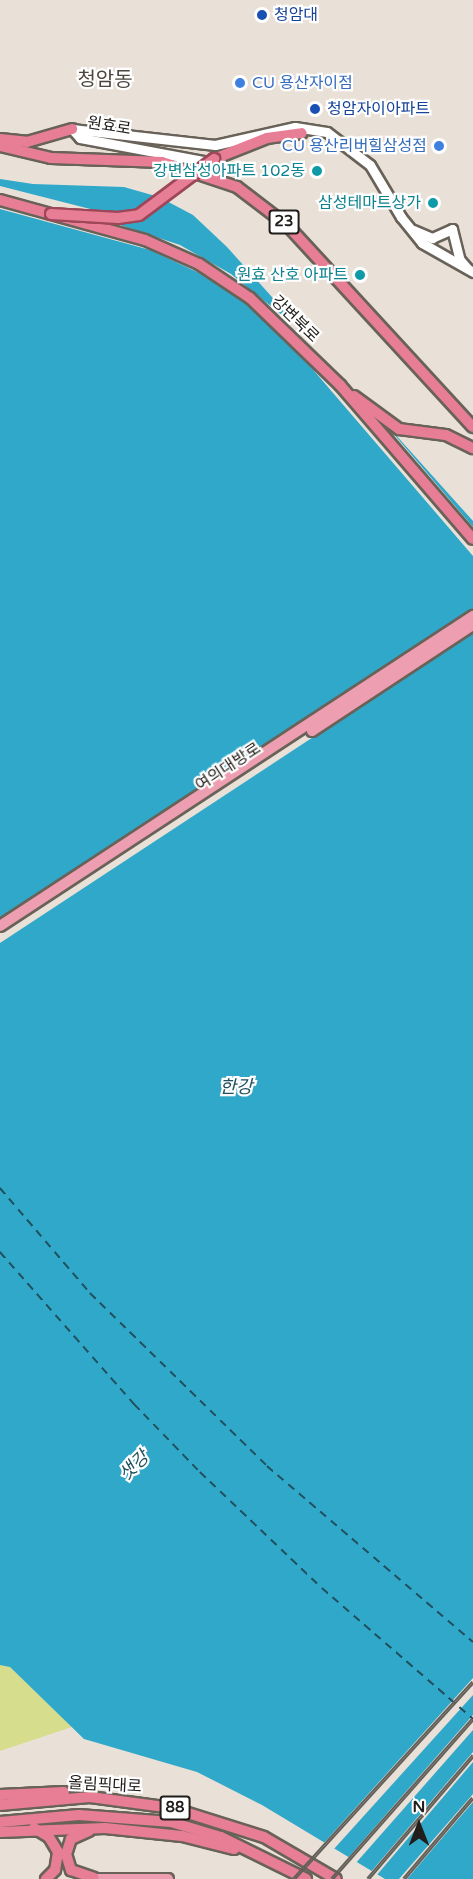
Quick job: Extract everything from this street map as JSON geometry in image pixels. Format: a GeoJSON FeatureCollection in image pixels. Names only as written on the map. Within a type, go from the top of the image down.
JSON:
{"type":"FeatureCollection","features":[{"type":"Feature","properties":{"kind":"highway"},"geometry":{"type":"LineString","coordinates":[[0,139],[27,142],[72,129]]}},
{"type":"Feature","properties":{"kind":"highway"},"geometry":{"type":"LineString","coordinates":[[51,214],[118,218],[139,215],[214,159],[267,138],[302,133]]}},
{"type":"Feature","properties":{"kind":"highway","name":"23"},"geometry":{"type":"LineString","coordinates":[[0,146],[51,158],[162,162],[217,178],[244,191],[288,226],[473,427]]}},
{"type":"Feature","properties":{"kind":"highway","name":"강변북로"},"geometry":{"type":"LineString","coordinates":[[0,200],[145,240],[222,278],[282,327],[340,386],[473,539]]}},
{"type":"Feature","properties":{"kind":"highway"},"geometry":{"type":"LineString","coordinates":[[340,386],[399,429],[455,438],[473,448]]}},
{"type":"Feature","properties":{"kind":"highway"},"geometry":{"type":"LineString","coordinates":[[0,1795],[48,1791],[115,1798]]}},
{"type":"Feature","properties":{"kind":"highway","name":"올림픽대로"},"geometry":{"type":"LineString","coordinates":[[0,1805],[64,1797],[115,1798],[219,1820],[264,1837],[336,1879]]}},
{"type":"Feature","properties":{"kind":"highway","name":"올림픽대로"},"geometry":{"type":"LineString","coordinates":[[1,1829],[79,1815],[171,1822],[221,1838],[306,1879]]}},
{"type":"Feature","properties":{"kind":"highway"},"geometry":{"type":"LineString","coordinates":[[34,1828],[55,1843],[58,1852],[55,1870],[46,1879]]}},
{"type":"Feature","properties":{"kind":"highway"},"geometry":{"type":"LineString","coordinates":[[94,1878],[71,1870],[68,1846],[77,1834],[105,1828]]}},
{"type":"Feature","properties":{"kind":"highway"},"geometry":{"type":"LineString","coordinates":[[1,1829],[105,1828],[182,1836],[260,1856]]}},
{"type":"Feature","properties":{"kind":"main road","name":"원효로"},"geometry":{"type":"LineString","coordinates":[[72,129],[215,145],[304,127],[327,132],[370,165],[411,229],[439,256],[471,271]]}},
{"type":"Feature","properties":{"kind":"main road","name":"원효로"},"geometry":{"type":"LineString","coordinates":[[72,129],[80,138],[214,163],[302,133],[339,142]]}},
{"type":"Feature","properties":{"kind":"main road"},"geometry":{"type":"LineString","coordinates":[[411,229],[432,238],[452,229],[460,260],[471,271]]}},
{"type":"Feature","properties":{"kind":"main road"},"geometry":{"type":"LineString","coordinates":[[0,926],[473,616]]}},
{"type":"Feature","properties":{"kind":"main road","name":"여의대방로"},"geometry":{"type":"LineString","coordinates":[[0,935],[473,625]]}},
{"type":"Feature","properties":{"kind":"main road"},"geometry":{"type":"LineString","coordinates":[[89,1879],[168,1879]]}},
{"type":"Feature","properties":{"kind":"green space"},"geometry":{"type":"Polygon","coordinates":[[[0,1653],[10,1667],[72,1727],[0,1751],[0,1653]]]}},
{"type":"Feature","properties":{"kind":"water","name":"한강"},"geometry":{"type":"Polygon","coordinates":[[[0,179],[33,184],[124,187],[159,197],[193,215],[227,247],[473,521],[473,1879],[385,1879],[262,1805],[197,1772],[84,1739],[10,1667],[0,1665],[0,179]]]}},
{"type":"Feature","properties":{"kind":"pier"},"geometry":{"type":"Polygon","coordinates":[[[0,186],[106,213],[133,213],[165,196],[171,199],[145,215],[99,218],[180,245],[231,274],[288,320],[293,315],[384,416],[381,419],[473,527],[473,556],[297,351],[244,302],[197,272],[150,250],[0,209],[0,186]]]}},
{"type":"Feature","properties":{"kind":"pier"},"geometry":{"type":"Polygon","coordinates":[[[473,609],[473,632],[0,943],[0,918],[473,609]]]}},
{"type":"Feature","properties":{"kind":"pier"},"geometry":{"type":"Polygon","coordinates":[[[473,1678],[473,1695],[333,1850],[323,1844],[473,1678]]]}},
{"type":"Feature","properties":{"kind":"pier"},"geometry":{"type":"Polygon","coordinates":[[[473,1715],[473,1730],[355,1864],[347,1859],[473,1715]]]}},
{"type":"Feature","properties":{"kind":"pier"},"geometry":{"type":"Polygon","coordinates":[[[473,1752],[473,1762],[376,1876],[370,1873],[473,1752]]]}},
{"type":"Feature","properties":{"kind":"pier"},"geometry":{"type":"Polygon","coordinates":[[[473,1794],[473,1802],[407,1879],[399,1879],[473,1794]]]}},
{"type":"Feature","properties":{"kind":"ferry route"},"geometry":{"type":"LineString","coordinates":[[0,1188],[90,1293],[267,1466],[473,1642]]}},
{"type":"Feature","properties":{"kind":"ferry route"},"geometry":{"type":"LineString","coordinates":[[0,1252],[134,1404],[200,1472],[322,1588],[473,1719]]}},
{"type":"Feature","properties":{"kind":"railway"},"geometry":{"type":"LineString","coordinates":[[294,1879],[473,1682]]}},
{"type":"Feature","properties":{"kind":"railway"},"geometry":{"type":"LineString","coordinates":[[332,1879],[473,1719]]}},
{"type":"Feature","properties":{"kind":"railway"},"geometry":{"type":"LineString","coordinates":[[368,1879],[473,1756]]}},
{"type":"Feature","properties":{"kind":"railway"},"geometry":{"type":"LineString","coordinates":[[404,1879],[473,1798]]}},
{"type":"Feature","properties":{"kind":"place","name":"청암대"},"geometry":{"type":"Point","coordinates":[262,15]}},
{"type":"Feature","properties":{"kind":"place","name":"CU 용산자이점"},"geometry":{"type":"Point","coordinates":[240,83]}},
{"type":"Feature","properties":{"kind":"place","name":"청암자이아파트"},"geometry":{"type":"Point","coordinates":[315,109]}},
{"type":"Feature","properties":{"kind":"place","name":"CU 용산리버힐삼성점"},"geometry":{"type":"Point","coordinates":[439,146]}},
{"type":"Feature","properties":{"kind":"place","name":"강변삼성아파트 102동"},"geometry":{"type":"Point","coordinates":[317,171]}},
{"type":"Feature","properties":{"kind":"place","name":"삼성테마트상가"},"geometry":{"type":"Point","coordinates":[433,203]}},
{"type":"Feature","properties":{"kind":"place","name":"원효 산호 아파트"},"geometry":{"type":"Point","coordinates":[360,275]}},
{"type":"Feature","properties":{"kind":"district","name":"청암동"},"geometry":{"type":"Point","coordinates":[105,80]}},
{"type":"Feature","properties":{"kind":"water label","name":"샛강"},"geometry":{"type":"Point","coordinates":[134,1466]}}]}
